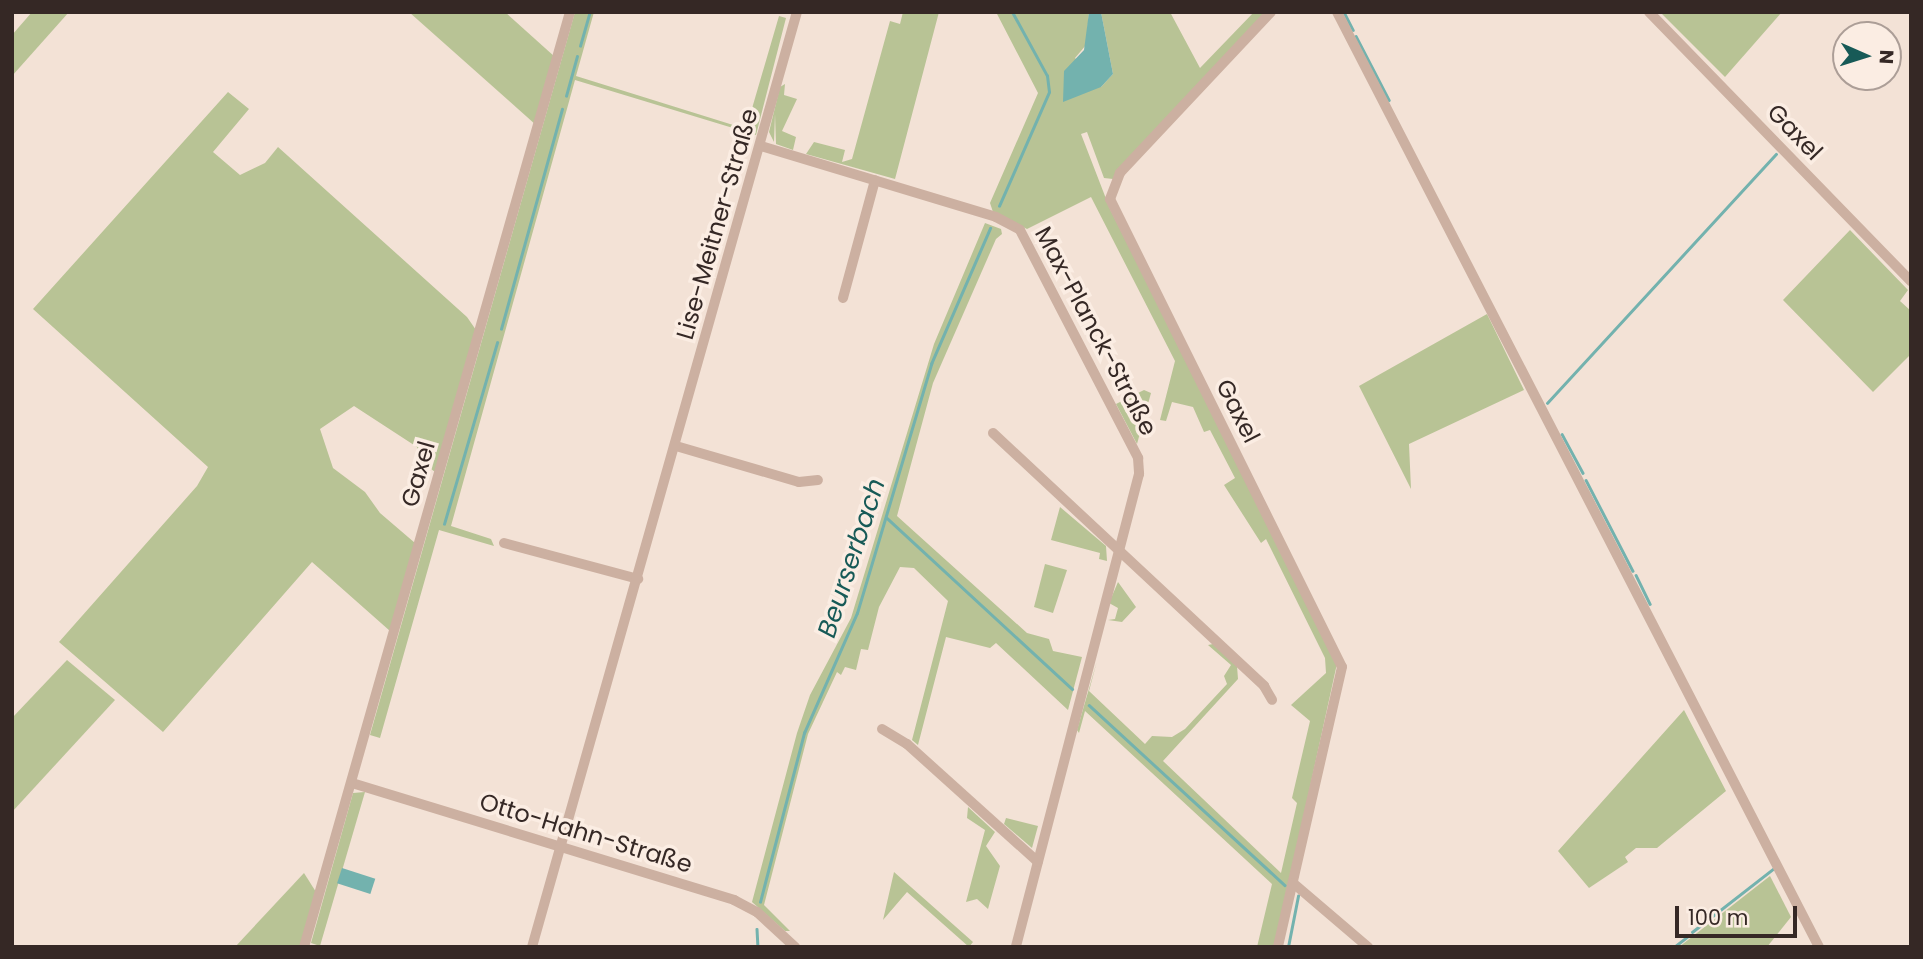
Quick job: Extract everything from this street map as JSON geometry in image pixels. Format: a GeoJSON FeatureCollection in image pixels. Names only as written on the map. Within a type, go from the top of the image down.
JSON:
{"type":"FeatureCollection","features":[{"type":"Feature","properties":{"kind":"street","name":"Gaxel"},"geometry":{"type":"LineString","coordinates":[[304,947],[570,12]]}},
{"type":"Feature","properties":{"kind":"street","name":"Lise-Meitner-Straße"},"geometry":{"type":"LineString","coordinates":[[532,947],[797,12]]}},
{"type":"Feature","properties":{"kind":"street","name":"Gaxel"},"geometry":{"type":"LineString","coordinates":[[1271,12],[1120,173],[1110,200],[1340,657],[1342,667],[1278,947]]}},
{"type":"Feature","properties":{"kind":"street"},"geometry":{"type":"LineString","coordinates":[[1337,12],[1819,947]]}},
{"type":"Feature","properties":{"kind":"street","name":"Gaxel"},"geometry":{"type":"LineString","coordinates":[[1649,12],[1911,281]]}},
{"type":"Feature","properties":{"kind":"street","name":"Max-Planck-Straße"},"geometry":{"type":"LineString","coordinates":[[761,146],[996,217],[1025,236],[1138,458],[1139,474],[1016,947]]}},
{"type":"Feature","properties":{"kind":"street"},"geometry":{"type":"LineString","coordinates":[[843,298],[875,180]]}},
{"type":"Feature","properties":{"kind":"street"},"geometry":{"type":"LineString","coordinates":[[993,433],[1117,553],[1264,686],[1272,700]]}},
{"type":"Feature","properties":{"kind":"street"},"geometry":{"type":"LineString","coordinates":[[676,446],[799,482],[818,480]]}},
{"type":"Feature","properties":{"kind":"street"},"geometry":{"type":"LineString","coordinates":[[504,543],[638,579]]}},
{"type":"Feature","properties":{"kind":"street"},"geometry":{"type":"LineString","coordinates":[[882,729],[908,744],[1038,862]]}},
{"type":"Feature","properties":{"kind":"street","name":"Otto-Hahn-Straße"},"geometry":{"type":"LineString","coordinates":[[352,783],[734,900],[757,912],[795,947]]}},
{"type":"Feature","properties":{"kind":"street"},"geometry":{"type":"LineString","coordinates":[[1293,883],[1367,947]]}},
{"type":"Feature","properties":{"kind":"green space"},"geometry":{"type":"Polygon","coordinates":[[[32,12],[69,12],[12,76],[12,35],[32,12]]]}},
{"type":"Feature","properties":{"kind":"green space"},"geometry":{"type":"Polygon","coordinates":[[[409,12],[505,12],[555,57],[536,125],[409,12]]]}},
{"type":"Feature","properties":{"kind":"green space"},"geometry":{"type":"Polygon","coordinates":[[[575,12],[594,12],[576,76],[746,129],[779,16],[786,18],[756,135],[575,80],[451,526],[491,539],[494,546],[439,530],[380,738],[370,735],[575,12]]]}},
{"type":"Feature","properties":{"kind":"green space"},"geometry":{"type":"Polygon","coordinates":[[[903,12],[939,12],[895,179],[806,154],[814,142],[845,150],[842,162],[852,159],[890,21],[900,24],[903,12]]]}},
{"type":"Feature","properties":{"kind":"green space"},"geometry":{"type":"Polygon","coordinates":[[[996,12],[1089,12],[1086,45],[1075,58],[1101,87],[1113,74],[1101,12],[1170,12],[1200,68],[1254,12],[1269,12],[1113,179],[1104,178],[1087,132],[1081,134],[1110,209],[1338,659],[1275,947],[1257,947],[1272,884],[1085,711],[1079,733],[1077,730],[1097,661],[1089,691],[1145,744],[1152,736],[1172,737],[1185,729],[1227,684],[1224,676],[1231,665],[1208,645],[1213,644],[1237,666],[1238,679],[1163,761],[1281,873],[1297,803],[1292,798],[1310,721],[1291,705],[1326,673],[1325,658],[1266,539],[1261,543],[1224,485],[1235,478],[1210,430],[1204,432],[1193,407],[1172,402],[1166,421],[1160,420],[1175,361],[1091,197],[1027,229],[993,212],[990,203],[1038,93],[996,12]]]}},
{"type":"Feature","properties":{"kind":"green space"},"geometry":{"type":"Polygon","coordinates":[[[1660,12],[1782,12],[1725,77],[1660,12]]]}},
{"type":"Feature","properties":{"kind":"green space"},"geometry":{"type":"Polygon","coordinates":[[[785,84],[784,95],[797,99],[782,131],[796,137],[793,150],[776,144],[775,114],[774,142],[769,132],[780,87],[785,84]]]}},
{"type":"Feature","properties":{"kind":"green space"},"geometry":{"type":"Polygon","coordinates":[[[228,92],[249,109],[213,152],[240,175],[265,163],[278,147],[467,317],[476,330],[435,472],[418,459],[417,447],[354,406],[320,429],[333,468],[365,492],[380,513],[415,543],[390,631],[312,562],[163,732],[59,642],[197,486],[208,467],[33,309],[228,92]]]}},
{"type":"Feature","properties":{"kind":"green space"},"geometry":{"type":"Polygon","coordinates":[[[985,223],[1001,229],[1002,234],[996,239],[933,383],[897,516],[1027,633],[1049,639],[1053,651],[1082,657],[1068,710],[996,643],[990,648],[946,637],[918,745],[912,740],[948,601],[914,568],[900,567],[879,607],[868,650],[861,649],[856,670],[845,667],[841,675],[837,672],[808,734],[764,905],[790,931],[785,931],[752,902],[797,733],[810,695],[851,618],[934,344],[985,223]]]}},
{"type":"Feature","properties":{"kind":"green space"},"geometry":{"type":"Polygon","coordinates":[[[1850,230],[1908,290],[1900,301],[1911,311],[1911,354],[1873,392],[1783,300],[1850,230]]]}},
{"type":"Feature","properties":{"kind":"green space"},"geometry":{"type":"Polygon","coordinates":[[[1487,314],[1524,390],[1409,444],[1411,489],[1359,386],[1487,314]]]}},
{"type":"Feature","properties":{"kind":"green space"},"geometry":{"type":"Polygon","coordinates":[[[1144,390],[1151,393],[1137,444],[1116,404],[1144,390]]]}},
{"type":"Feature","properties":{"kind":"green space"},"geometry":{"type":"Polygon","coordinates":[[[1060,507],[1106,546],[1107,561],[1099,559],[1100,553],[1051,540],[1060,507]]]}},
{"type":"Feature","properties":{"kind":"green space"},"geometry":{"type":"Polygon","coordinates":[[[1045,564],[1067,570],[1053,613],[1034,607],[1045,564]]]}},
{"type":"Feature","properties":{"kind":"green space"},"geometry":{"type":"Polygon","coordinates":[[[1118,582],[1136,607],[1122,622],[1108,620],[1115,619],[1118,608],[1109,603],[1118,582]]]}},
{"type":"Feature","properties":{"kind":"green space"},"geometry":{"type":"Polygon","coordinates":[[[67,660],[115,700],[12,812],[12,718],[67,660]]]}},
{"type":"Feature","properties":{"kind":"green space"},"geometry":{"type":"Polygon","coordinates":[[[1684,710],[1726,791],[1657,848],[1636,848],[1625,857],[1628,862],[1589,888],[1558,851],[1684,710]]]}},
{"type":"Feature","properties":{"kind":"green space"},"geometry":{"type":"Polygon","coordinates":[[[365,792],[320,946],[311,943],[353,793],[365,792]]]}},
{"type":"Feature","properties":{"kind":"green space"},"geometry":{"type":"Polygon","coordinates":[[[968,807],[995,832],[986,846],[1000,866],[988,909],[977,899],[966,902],[985,830],[967,818],[968,807]]]}},
{"type":"Feature","properties":{"kind":"green space"},"geometry":{"type":"Polygon","coordinates":[[[1006,818],[1038,826],[1032,848],[1004,824],[1006,818]]]}},
{"type":"Feature","properties":{"kind":"green space"},"geometry":{"type":"Polygon","coordinates":[[[894,872],[973,942],[969,947],[907,892],[883,920],[894,872]]]}},
{"type":"Feature","properties":{"kind":"green space"},"geometry":{"type":"Polygon","coordinates":[[[304,873],[316,892],[301,947],[235,947],[304,873]]]}},
{"type":"Feature","properties":{"kind":"green space"},"geometry":{"type":"Polygon","coordinates":[[[1770,876],[1791,917],[1767,947],[1679,947],[1770,876]]]}},
{"type":"Feature","properties":{"kind":"water"},"geometry":{"type":"Polygon","coordinates":[[[1089,12],[1101,12],[1113,74],[1101,87],[1063,102],[1064,71],[1084,50],[1089,12]]]}},
{"type":"Feature","properties":{"kind":"water"},"geometry":{"type":"Polygon","coordinates":[[[342,868],[375,879],[370,894],[337,883],[342,868]]]}},
{"type":"Feature","properties":{"kind":"waterway"},"geometry":{"type":"LineString","coordinates":[[580,46],[590,12]]}},
{"type":"Feature","properties":{"kind":"waterway","name":"Beurserbach"},"geometry":{"type":"LineString","coordinates":[[999,206],[1049,92],[1047,76],[1012,12]]}},
{"type":"Feature","properties":{"kind":"waterway"},"geometry":{"type":"LineString","coordinates":[[1344,12],[1353,30]]}},
{"type":"Feature","properties":{"kind":"waterway"},"geometry":{"type":"LineString","coordinates":[[1356,36],[1389,100]]}},
{"type":"Feature","properties":{"kind":"waterway"},"geometry":{"type":"LineString","coordinates":[[566,96],[577,56]]}},
{"type":"Feature","properties":{"kind":"waterway"},"geometry":{"type":"LineString","coordinates":[[501,329],[562,109]]}},
{"type":"Feature","properties":{"kind":"waterway"},"geometry":{"type":"LineString","coordinates":[[1547,403],[1776,154]]}},
{"type":"Feature","properties":{"kind":"waterway","name":"Beurserbach"},"geometry":{"type":"LineString","coordinates":[[760,902],[804,733],[857,613],[931,364],[990,228]]}},
{"type":"Feature","properties":{"kind":"waterway"},"geometry":{"type":"LineString","coordinates":[[444,524],[497,343]]}},
{"type":"Feature","properties":{"kind":"waterway"},"geometry":{"type":"LineString","coordinates":[[1562,434],[1583,473]]}},
{"type":"Feature","properties":{"kind":"waterway"},"geometry":{"type":"LineString","coordinates":[[1586,480],[1633,571]]}},
{"type":"Feature","properties":{"kind":"waterway"},"geometry":{"type":"LineString","coordinates":[[887,518],[1072,689]]}},
{"type":"Feature","properties":{"kind":"waterway"},"geometry":{"type":"LineString","coordinates":[[1636,575],[1650,604]]}},
{"type":"Feature","properties":{"kind":"waterway"},"geometry":{"type":"LineString","coordinates":[[1089,705],[1285,885]]}},
{"type":"Feature","properties":{"kind":"waterway"},"geometry":{"type":"LineString","coordinates":[[1692,932],[1773,869]]}},
{"type":"Feature","properties":{"kind":"waterway"},"geometry":{"type":"LineString","coordinates":[[1288,947],[1298,896]]}},
{"type":"Feature","properties":{"kind":"waterway","name":"Beurserbach"},"geometry":{"type":"LineString","coordinates":[[757,929],[758,947]]}},
{"type":"Feature","properties":{"kind":"waterway"},"geometry":{"type":"LineString","coordinates":[[1674,947],[1688,936]]}}]}
